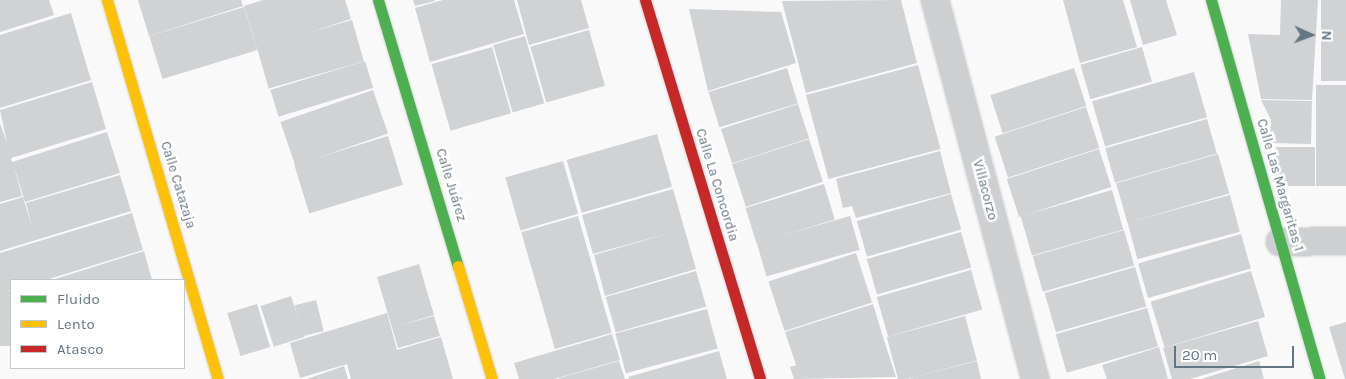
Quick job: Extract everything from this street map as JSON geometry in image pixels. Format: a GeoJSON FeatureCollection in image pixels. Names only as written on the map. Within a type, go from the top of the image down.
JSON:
{"type":"FeatureCollection","features":[{"type":"Feature","properties":{"kind":"street","name":"Calle Catazaja"},"geometry":{"type":"LineString","coordinates":[[107,0],[218,379]]}},
{"type":"Feature","properties":{"kind":"street","name":"Calle Juárez"},"geometry":{"type":"LineString","coordinates":[[378,0],[492,379]]}},
{"type":"Feature","properties":{"kind":"street","name":"Calle La Concordia"},"geometry":{"type":"LineString","coordinates":[[646,0],[760,379]]}},
{"type":"Feature","properties":{"kind":"street","name":"Villacorzo"},"geometry":{"type":"LineString","coordinates":[[935,0],[1035,379]]}},
{"type":"Feature","properties":{"kind":"street","name":"Calle Las Margaritas 1"},"geometry":{"type":"LineString","coordinates":[[1211,0],[1320,379]]}},
{"type":"Feature","properties":{"kind":"street"},"geometry":{"type":"LineString","coordinates":[[1280,242],[1346,241]]}},
{"type":"Feature","properties":{"kind":"building"},"geometry":{"type":"Polygon","coordinates":[[[0,0],[49,0],[54,15],[0,32],[0,0]]]}},
{"type":"Feature","properties":{"kind":"building"},"geometry":{"type":"Polygon","coordinates":[[[138,0],[241,0],[243,6],[149,36],[138,0]]]}},
{"type":"Feature","properties":{"kind":"building"},"geometry":{"type":"Polygon","coordinates":[[[263,0],[345,0],[351,19],[257,49],[244,6],[263,0]]]}},
{"type":"Feature","properties":{"kind":"building"},"geometry":{"type":"Polygon","coordinates":[[[413,0],[434,0],[435,1],[415,6],[413,0]]]}},
{"type":"Feature","properties":{"kind":"building"},"geometry":{"type":"Polygon","coordinates":[[[443,0],[514,0],[524,34],[430,62],[415,8],[443,0]]]}},
{"type":"Feature","properties":{"kind":"building"},"geometry":{"type":"Polygon","coordinates":[[[517,0],[581,0],[589,28],[529,45],[517,0]]]}},
{"type":"Feature","properties":{"kind":"building"},"geometry":{"type":"Polygon","coordinates":[[[901,0],[917,63],[806,93],[782,1],[901,0]]]}},
{"type":"Feature","properties":{"kind":"building"},"geometry":{"type":"Polygon","coordinates":[[[1063,0],[1123,0],[1137,47],[1080,63],[1063,0]]]}},
{"type":"Feature","properties":{"kind":"building"},"geometry":{"type":"Polygon","coordinates":[[[1130,0],[1166,0],[1177,35],[1143,45],[1130,0]]]}},
{"type":"Feature","properties":{"kind":"building"},"geometry":{"type":"Polygon","coordinates":[[[1281,0],[1318,0],[1312,100],[1261,99],[1248,34],[1280,35],[1281,0]]]}},
{"type":"Feature","properties":{"kind":"building"},"geometry":{"type":"Polygon","coordinates":[[[1321,0],[1346,0],[1346,81],[1321,81],[1321,0]]]}},
{"type":"Feature","properties":{"kind":"building"},"geometry":{"type":"Polygon","coordinates":[[[244,7],[257,50],[162,79],[149,36],[244,7]]]}},
{"type":"Feature","properties":{"kind":"building"},"geometry":{"type":"Polygon","coordinates":[[[689,9],[781,12],[796,63],[708,91],[689,9]]]}},
{"type":"Feature","properties":{"kind":"building"},"geometry":{"type":"Polygon","coordinates":[[[71,13],[91,80],[0,108],[0,35],[71,13]]]}},
{"type":"Feature","properties":{"kind":"building"},"geometry":{"type":"Polygon","coordinates":[[[352,20],[364,61],[269,89],[257,47],[352,20]]]}},
{"type":"Feature","properties":{"kind":"building"},"geometry":{"type":"Polygon","coordinates":[[[589,30],[605,86],[546,103],[530,47],[589,30]]]}},
{"type":"Feature","properties":{"kind":"building"},"geometry":{"type":"Polygon","coordinates":[[[525,36],[544,103],[513,112],[493,45],[525,36]]]}},
{"type":"Feature","properties":{"kind":"building"},"geometry":{"type":"Polygon","coordinates":[[[492,47],[511,113],[450,131],[431,64],[492,47]]]}},
{"type":"Feature","properties":{"kind":"building"},"geometry":{"type":"Polygon","coordinates":[[[1142,47],[1152,82],[1090,99],[1080,65],[1142,47]]]}},
{"type":"Feature","properties":{"kind":"building"},"geometry":{"type":"Polygon","coordinates":[[[365,61],[373,88],[279,117],[270,90],[365,61]]]}},
{"type":"Feature","properties":{"kind":"building"},"geometry":{"type":"Polygon","coordinates":[[[918,65],[941,149],[828,179],[806,95],[918,65]]]}},
{"type":"Feature","properties":{"kind":"building"},"geometry":{"type":"Polygon","coordinates":[[[787,68],[798,103],[719,127],[709,92],[787,68]]]}},
{"type":"Feature","properties":{"kind":"building"},"geometry":{"type":"Polygon","coordinates":[[[1074,68],[1086,106],[1003,133],[990,95],[1074,68]]]}},
{"type":"Feature","properties":{"kind":"building"},"geometry":{"type":"Polygon","coordinates":[[[1194,72],[1207,117],[1105,146],[1092,101],[1194,72]]]}},
{"type":"Feature","properties":{"kind":"building"},"geometry":{"type":"Polygon","coordinates":[[[92,82],[106,129],[11,158],[12,162],[107,132],[120,173],[25,202],[13,163],[22,196],[0,202],[0,123],[7,143],[0,110],[92,82]]]}},
{"type":"Feature","properties":{"kind":"building"},"geometry":{"type":"Polygon","coordinates":[[[1316,85],[1346,85],[1346,186],[1316,186],[1316,85]]]}},
{"type":"Feature","properties":{"kind":"building"},"geometry":{"type":"Polygon","coordinates":[[[373,90],[388,133],[295,165],[280,122],[373,90]]]}},
{"type":"Feature","properties":{"kind":"building"},"geometry":{"type":"Polygon","coordinates":[[[1261,100],[1312,101],[1311,144],[1270,143],[1271,120],[1261,100]]]}},
{"type":"Feature","properties":{"kind":"building"},"geometry":{"type":"Polygon","coordinates":[[[798,104],[809,138],[732,163],[721,129],[798,104]]]}},
{"type":"Feature","properties":{"kind":"building"},"geometry":{"type":"Polygon","coordinates":[[[1086,107],[1099,148],[1008,178],[995,137],[1086,107]]]}},
{"type":"Feature","properties":{"kind":"building"},"geometry":{"type":"Polygon","coordinates":[[[1207,119],[1217,154],[1115,183],[1105,148],[1207,119]]]}},
{"type":"Feature","properties":{"kind":"building"},"geometry":{"type":"Polygon","coordinates":[[[657,134],[672,187],[582,213],[567,160],[657,134]]]}},
{"type":"Feature","properties":{"kind":"building"},"geometry":{"type":"Polygon","coordinates":[[[388,136],[403,185],[309,213],[294,165],[388,136]]]}},
{"type":"Feature","properties":{"kind":"building"},"geometry":{"type":"Polygon","coordinates":[[[809,139],[823,182],[746,207],[732,164],[809,139]]]}},
{"type":"Feature","properties":{"kind":"building"},"geometry":{"type":"Polygon","coordinates":[[[1276,147],[1315,147],[1315,186],[1276,186],[1276,147]]]}},
{"type":"Feature","properties":{"kind":"building"},"geometry":{"type":"Polygon","coordinates":[[[1099,149],[1111,187],[1019,217],[1007,179],[1099,149]]]}},
{"type":"Feature","properties":{"kind":"building"},"geometry":{"type":"Polygon","coordinates":[[[940,151],[951,193],[856,218],[852,206],[843,208],[836,179],[940,151]]]}},
{"type":"Feature","properties":{"kind":"building"},"geometry":{"type":"Polygon","coordinates":[[[1218,154],[1229,193],[1127,223],[1116,183],[1218,154]]]}},
{"type":"Feature","properties":{"kind":"building"},"geometry":{"type":"Polygon","coordinates":[[[563,161],[578,214],[520,230],[505,178],[563,161]]]}},
{"type":"Feature","properties":{"kind":"building"},"geometry":{"type":"Polygon","coordinates":[[[120,175],[131,211],[0,251],[0,204],[23,197],[32,227],[26,203],[120,175]]]}},
{"type":"Feature","properties":{"kind":"building"},"geometry":{"type":"Polygon","coordinates":[[[824,184],[835,219],[756,243],[746,208],[824,184]]]}},
{"type":"Feature","properties":{"kind":"building"},"geometry":{"type":"Polygon","coordinates":[[[673,189],[696,269],[605,296],[594,255],[673,232],[593,254],[582,215],[673,189]]]}},
{"type":"Feature","properties":{"kind":"building"},"geometry":{"type":"Polygon","coordinates":[[[1112,190],[1123,229],[1032,256],[1021,216],[1112,190]]]}},
{"type":"Feature","properties":{"kind":"building"},"geometry":{"type":"Polygon","coordinates":[[[951,194],[961,230],[867,257],[857,221],[951,194]]]}},
{"type":"Feature","properties":{"kind":"building"},"geometry":{"type":"Polygon","coordinates":[[[1230,195],[1240,232],[1137,259],[1128,222],[1230,195]]]}},
{"type":"Feature","properties":{"kind":"building"},"geometry":{"type":"Polygon","coordinates":[[[132,213],[143,250],[49,279],[10,279],[10,290],[0,293],[0,253],[132,213]]]}},
{"type":"Feature","properties":{"kind":"building"},"geometry":{"type":"Polygon","coordinates":[[[578,216],[589,254],[532,271],[521,232],[578,216]]]}},
{"type":"Feature","properties":{"kind":"building"},"geometry":{"type":"Polygon","coordinates":[[[850,216],[860,250],[766,276],[757,243],[850,216]]]}},
{"type":"Feature","properties":{"kind":"building"},"geometry":{"type":"Polygon","coordinates":[[[1124,230],[1134,266],[1043,292],[1033,256],[1124,230]]]}},
{"type":"Feature","properties":{"kind":"building"},"geometry":{"type":"Polygon","coordinates":[[[961,232],[971,268],[877,295],[867,259],[961,232]]]}},
{"type":"Feature","properties":{"kind":"building"},"geometry":{"type":"Polygon","coordinates":[[[1241,234],[1251,269],[1148,298],[1138,263],[1241,234]]]}},
{"type":"Feature","properties":{"kind":"building"},"geometry":{"type":"Polygon","coordinates":[[[144,251],[152,279],[55,279],[144,251]]]}},
{"type":"Feature","properties":{"kind":"building"},"geometry":{"type":"Polygon","coordinates":[[[856,253],[872,302],[785,331],[769,281],[856,253]]]}},
{"type":"Feature","properties":{"kind":"building"},"geometry":{"type":"Polygon","coordinates":[[[589,254],[612,333],[555,349],[532,270],[589,254]]]}},
{"type":"Feature","properties":{"kind":"building"},"geometry":{"type":"Polygon","coordinates":[[[419,264],[434,315],[397,326],[434,316],[440,336],[398,348],[377,277],[419,264]]]}},
{"type":"Feature","properties":{"kind":"building"},"geometry":{"type":"Polygon","coordinates":[[[1135,267],[1146,306],[1056,332],[1045,293],[1135,267]]]}},
{"type":"Feature","properties":{"kind":"building"},"geometry":{"type":"Polygon","coordinates":[[[971,270],[982,309],[888,336],[877,297],[971,270]]]}},
{"type":"Feature","properties":{"kind":"building"},"geometry":{"type":"Polygon","coordinates":[[[696,271],[706,307],[616,332],[606,297],[696,271]]]}},
{"type":"Feature","properties":{"kind":"building"},"geometry":{"type":"Polygon","coordinates":[[[1251,271],[1265,317],[1165,348],[1151,302],[1251,271]]]}},
{"type":"Feature","properties":{"kind":"building"},"geometry":{"type":"Polygon","coordinates":[[[0,291],[10,291],[10,346],[0,346],[0,291]]]}},
{"type":"Feature","properties":{"kind":"building"},"geometry":{"type":"Polygon","coordinates":[[[291,296],[304,337],[274,347],[261,306],[291,296]]]}},
{"type":"Feature","properties":{"kind":"building"},"geometry":{"type":"Polygon","coordinates":[[[316,300],[324,331],[302,336],[295,305],[316,300]]]}},
{"type":"Feature","properties":{"kind":"building"},"geometry":{"type":"Polygon","coordinates":[[[257,304],[270,347],[241,356],[227,313],[257,304]]]}},
{"type":"Feature","properties":{"kind":"building"},"geometry":{"type":"Polygon","coordinates":[[[873,304],[896,377],[794,379],[790,367],[796,365],[785,332],[873,304]]]}},
{"type":"Feature","properties":{"kind":"building"},"geometry":{"type":"Polygon","coordinates":[[[1147,308],[1158,346],[1067,373],[1056,334],[1147,308]]]}},
{"type":"Feature","properties":{"kind":"building"},"geometry":{"type":"Polygon","coordinates":[[[707,309],[718,349],[626,373],[615,334],[707,309]]]}},
{"type":"Feature","properties":{"kind":"building"},"geometry":{"type":"Polygon","coordinates":[[[387,313],[397,350],[441,337],[453,379],[351,379],[347,364],[300,378],[290,343],[387,313]]]}},
{"type":"Feature","properties":{"kind":"building"},"geometry":{"type":"Polygon","coordinates":[[[965,316],[977,360],[908,379],[898,379],[887,337],[965,316]]]}},
{"type":"Feature","properties":{"kind":"building"},"geometry":{"type":"Polygon","coordinates":[[[1258,321],[1268,356],[1190,379],[1172,379],[1163,348],[1258,321]]]}},
{"type":"Feature","properties":{"kind":"building"},"geometry":{"type":"Polygon","coordinates":[[[1346,322],[1346,379],[1345,379],[1329,327],[1346,322]]]}},
{"type":"Feature","properties":{"kind":"building"},"geometry":{"type":"Polygon","coordinates":[[[612,334],[620,360],[554,379],[519,379],[514,363],[612,334]]]}},
{"type":"Feature","properties":{"kind":"building"},"geometry":{"type":"Polygon","coordinates":[[[1159,347],[1168,379],[1107,379],[1102,365],[1159,347]]]}},
{"type":"Feature","properties":{"kind":"building"},"geometry":{"type":"Polygon","coordinates":[[[719,351],[727,379],[629,379],[628,377],[719,351]]]}},
{"type":"Feature","properties":{"kind":"building"},"geometry":{"type":"Polygon","coordinates":[[[619,361],[625,379],[559,379],[559,378],[619,361]]]}},
{"type":"Feature","properties":{"kind":"building"},"geometry":{"type":"Polygon","coordinates":[[[977,361],[981,379],[911,379],[911,378],[977,361]]]}},
{"type":"Feature","properties":{"kind":"building"},"geometry":{"type":"Polygon","coordinates":[[[1259,361],[1264,379],[1201,379],[1259,361]]]}},
{"type":"Feature","properties":{"kind":"building"},"geometry":{"type":"Polygon","coordinates":[[[344,366],[348,379],[307,379],[344,366]]]}},
{"type":"Feature","properties":{"kind":"traffic: fast"},"geometry":{"type":"LineString","coordinates":[[378,0],[458,266]]}},
{"type":"Feature","properties":{"kind":"traffic: fast"},"geometry":{"type":"LineString","coordinates":[[1211,0],[1320,379]]}},
{"type":"Feature","properties":{"kind":"traffic: slow"},"geometry":{"type":"LineString","coordinates":[[107,0],[218,379]]}},
{"type":"Feature","properties":{"kind":"traffic: slow"},"geometry":{"type":"LineString","coordinates":[[458,266],[492,379]]}},
{"type":"Feature","properties":{"kind":"traffic: jam"},"geometry":{"type":"LineString","coordinates":[[645,0],[760,379]]}}]}
